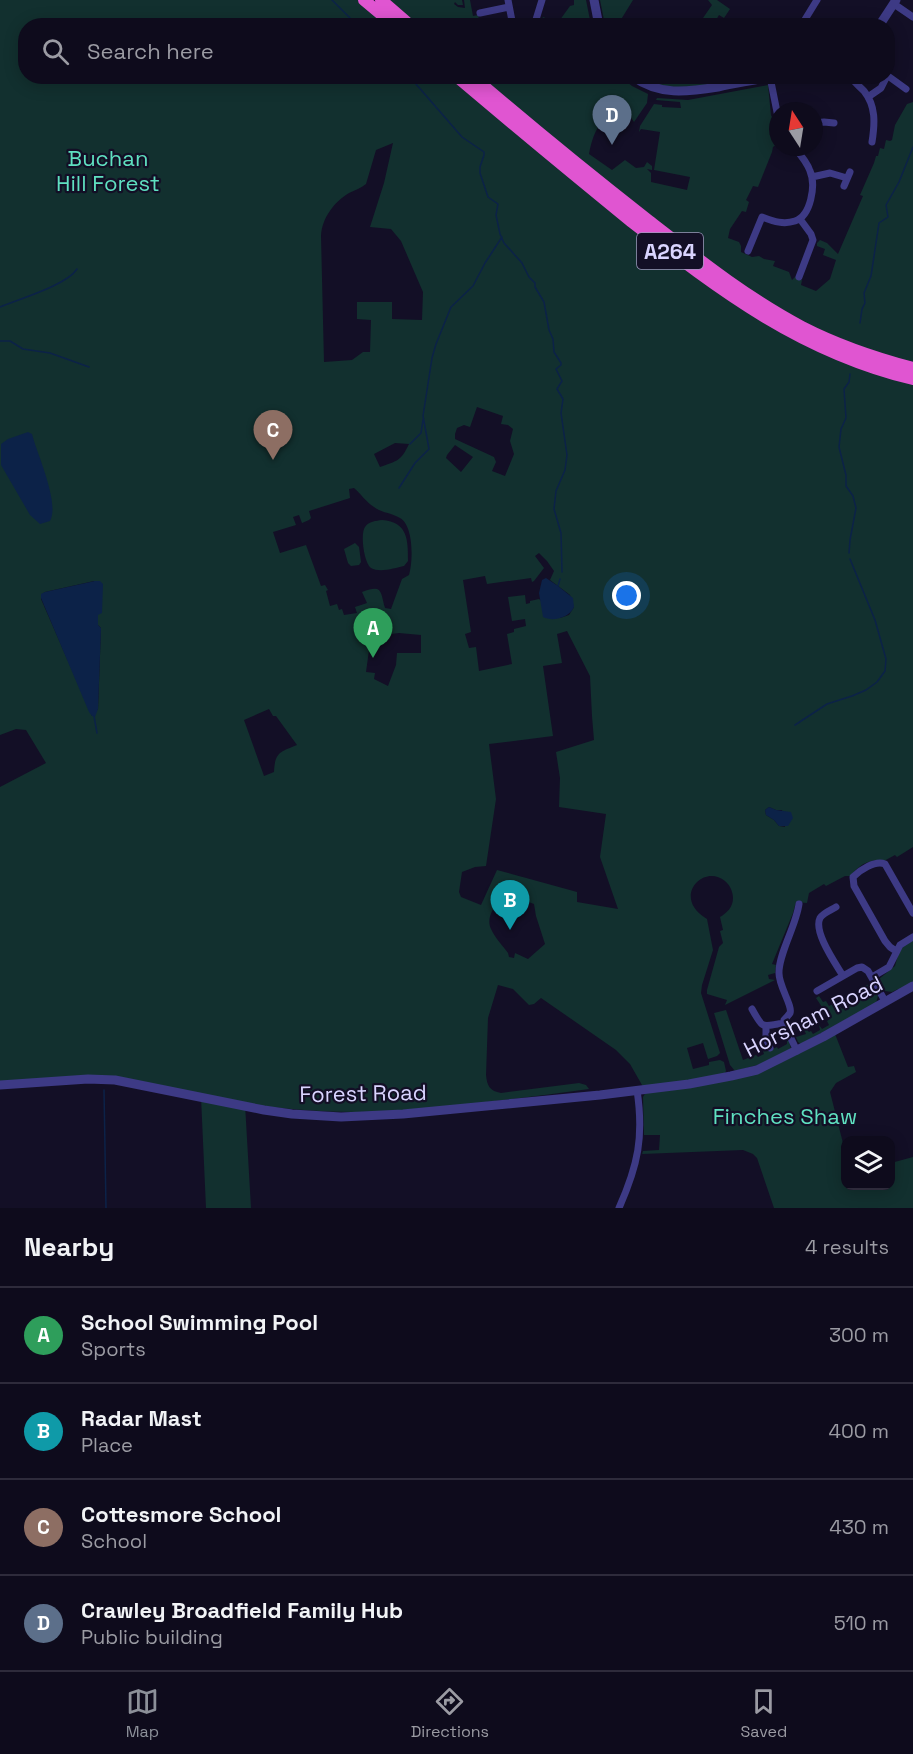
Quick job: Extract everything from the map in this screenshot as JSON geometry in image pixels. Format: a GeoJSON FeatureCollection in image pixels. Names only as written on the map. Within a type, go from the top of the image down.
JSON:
{"type":"FeatureCollection","features":[{"type":"Feature","properties":{"kind":"highway"},"geometry":{"type":"LineString","coordinates":[[364,0],[385,18]]}},
{"type":"Feature","properties":{"kind":"highway"},"geometry":{"type":"LineString","coordinates":[[381,0],[402,18]]}},
{"type":"Feature","properties":{"kind":"highway","name":"A264"},"geometry":{"type":"LineString","coordinates":[[466,84],[626,217],[756,312],[783,328],[857,363],[913,379]]}},
{"type":"Feature","properties":{"kind":"highway","name":"A264"},"geometry":{"type":"LineString","coordinates":[[482,84],[610,191],[746,293],[790,320],[830,340],[857,352],[913,368]]}},
{"type":"Feature","properties":{"kind":"street"},"geometry":{"type":"LineString","coordinates":[[536,18],[542,0]]}},
{"type":"Feature","properties":{"kind":"street"},"geometry":{"type":"LineString","coordinates":[[594,0],[597,18]]}},
{"type":"Feature","properties":{"kind":"street"},"geometry":{"type":"LineString","coordinates":[[806,18],[817,0]]}},
{"type":"Feature","properties":{"kind":"street"},"geometry":{"type":"LineString","coordinates":[[884,18],[895,2],[913,17]]}},
{"type":"Feature","properties":{"kind":"street"},"geometry":{"type":"LineString","coordinates":[[480,12],[509,4]]}},
{"type":"Feature","properties":{"kind":"street"},"geometry":{"type":"LineString","coordinates":[[895,81],[906,89]]}},
{"type":"Feature","properties":{"kind":"street"},"geometry":{"type":"LineString","coordinates":[[644,84],[656,89],[678,92],[691,92],[734,84]]}},
{"type":"Feature","properties":{"kind":"street"},"geometry":{"type":"LineString","coordinates":[[773,84],[776,102]]}},
{"type":"Feature","properties":{"kind":"street"},"geometry":{"type":"LineString","coordinates":[[857,84],[868,97],[873,109],[872,139],[864,136]]}},
{"type":"Feature","properties":{"kind":"street"},"geometry":{"type":"LineString","coordinates":[[868,97],[883,84]]}},
{"type":"Feature","properties":{"kind":"street"},"geometry":{"type":"LineString","coordinates":[[824,130],[824,122],[834,123]]}},
{"type":"Feature","properties":{"kind":"street"},"geometry":{"type":"LineString","coordinates":[[742,242],[749,248],[758,216],[782,223],[800,219],[811,197],[812,177],[800,156]]}},
{"type":"Feature","properties":{"kind":"street"},"geometry":{"type":"LineString","coordinates":[[812,177],[830,173],[847,178]]}},
{"type":"Feature","properties":{"kind":"street"},"geometry":{"type":"LineString","coordinates":[[800,219],[813,240],[800,273],[811,273]]}},
{"type":"Feature","properties":{"kind":"street"},"geometry":{"type":"LineString","coordinates":[[896,951],[886,943],[854,886],[853,878],[876,863],[885,864],[913,914]]}},
{"type":"Feature","properties":{"kind":"street"},"geometry":{"type":"LineString","coordinates":[[784,1023],[791,1007],[781,987],[779,966],[795,925],[799,904]]}},
{"type":"Feature","properties":{"kind":"street"},"geometry":{"type":"LineString","coordinates":[[836,908],[822,916],[819,929],[820,936],[843,976]]}},
{"type":"Feature","properties":{"kind":"street"},"geometry":{"type":"LineString","coordinates":[[872,977],[889,967],[903,942],[913,937]]}},
{"type":"Feature","properties":{"kind":"street"},"geometry":{"type":"LineString","coordinates":[[817,991],[860,967],[867,969],[885,1001]]}},
{"type":"Feature","properties":{"kind":"street","name":"Horsham Road"},"geometry":{"type":"LineString","coordinates":[[657,1087],[689,1084],[742,1074],[768,1065],[913,986]]}},
{"type":"Feature","properties":{"kind":"street"},"geometry":{"type":"LineString","coordinates":[[752,1009],[760,1022],[766,1026],[784,1023]]}},
{"type":"Feature","properties":{"kind":"street"},"geometry":{"type":"LineString","coordinates":[[784,1023],[797,1051]]}},
{"type":"Feature","properties":{"kind":"street"},"geometry":{"type":"LineString","coordinates":[[766,1026],[766,1038],[770,1048]]}},
{"type":"Feature","properties":{"kind":"street","name":"Forest Road"},"geometry":{"type":"LineString","coordinates":[[0,1085],[88,1079],[115,1080],[264,1110],[341,1117],[423,1113],[657,1087]]}},
{"type":"Feature","properties":{"kind":"street"},"geometry":{"type":"LineString","coordinates":[[619,1208],[633,1173],[639,1146],[640,1113],[637,1090]]}},
{"type":"Feature","properties":{"kind":"green space"},"geometry":{"type":"Polygon","coordinates":[[[0,0],[358,0],[380,18],[18,18],[18,84],[459,84],[690,270],[913,383],[913,847],[897,857],[895,855],[884,861],[865,863],[851,876],[845,876],[826,886],[824,884],[809,893],[807,903],[796,902],[772,964],[776,965],[775,973],[768,975],[769,979],[775,980],[725,1005],[727,1000],[707,994],[707,990],[719,947],[723,943],[720,917],[731,907],[732,893],[725,881],[716,877],[708,876],[694,885],[691,893],[692,902],[697,911],[707,919],[713,950],[701,993],[720,1053],[708,1059],[703,1043],[687,1048],[693,1069],[709,1065],[709,1062],[720,1060],[724,1062],[726,1071],[721,1081],[835,1034],[848,1067],[854,1066],[856,1072],[836,1083],[830,1092],[841,1136],[841,1190],[895,1190],[895,1162],[913,1157],[913,1208],[774,1208],[757,1158],[753,1154],[743,1150],[642,1154],[643,1151],[659,1150],[660,1135],[644,1135],[643,1097],[646,1092],[630,1064],[616,1050],[541,998],[529,1005],[513,989],[498,985],[488,1018],[486,1075],[490,1087],[501,1093],[579,1083],[586,1085],[589,1089],[463,1105],[370,1112],[316,1111],[245,1104],[251,1208],[206,1208],[201,1097],[115,1080],[0,1085],[0,787],[46,763],[26,730],[16,729],[0,735],[0,0]],[[393,143],[376,150],[366,184],[338,201],[326,217],[322,229],[324,362],[352,360],[363,352],[370,352],[371,320],[357,319],[357,302],[392,302],[392,319],[422,320],[423,292],[401,241],[391,229],[370,227],[384,183],[393,143]],[[477,407],[470,427],[464,425],[457,428],[455,439],[494,457],[496,462],[492,471],[505,476],[514,454],[510,441],[513,429],[501,424],[503,416],[477,407]],[[395,443],[374,454],[380,467],[395,462],[409,444],[395,443]],[[455,445],[446,458],[461,472],[473,457],[455,445]],[[354,488],[349,489],[350,498],[309,511],[311,518],[302,523],[299,515],[293,517],[296,525],[273,532],[280,553],[306,545],[321,586],[325,585],[328,590],[326,591],[330,606],[337,604],[344,615],[357,613],[355,607],[367,603],[362,592],[374,589],[380,591],[385,608],[391,609],[402,579],[409,575],[412,553],[408,528],[405,522],[397,516],[380,511],[368,503],[354,488]],[[539,553],[535,556],[544,568],[532,582],[531,578],[487,584],[485,576],[463,580],[471,632],[465,634],[469,648],[476,647],[479,671],[512,664],[507,634],[514,632],[514,629],[526,626],[525,619],[512,621],[508,597],[525,595],[526,604],[539,599],[560,618],[569,615],[574,607],[570,595],[550,580],[554,571],[547,561],[539,553]],[[94,581],[45,592],[41,595],[92,716],[98,709],[101,628],[98,625],[94,581]],[[567,631],[557,634],[562,663],[543,666],[553,736],[489,744],[496,799],[486,866],[462,872],[459,892],[461,897],[481,905],[497,870],[577,892],[577,902],[618,909],[600,857],[606,814],[559,807],[560,778],[556,752],[594,740],[590,676],[567,631]],[[399,633],[374,636],[373,643],[370,643],[366,672],[375,673],[374,679],[388,686],[396,665],[397,653],[421,653],[421,635],[399,633]],[[269,709],[244,720],[264,776],[274,772],[277,757],[286,749],[297,745],[269,709]],[[769,807],[765,810],[766,815],[779,826],[785,827],[782,810],[769,807]],[[511,898],[496,905],[491,913],[489,921],[491,929],[509,957],[514,958],[515,953],[528,959],[545,944],[534,904],[511,898]]]}},
{"type":"Feature","properties":{"kind":"green space"},"geometry":{"type":"Polygon","coordinates":[[[386,0],[462,0],[463,5],[455,2],[454,4],[465,8],[464,0],[470,0],[473,16],[478,15],[479,18],[408,18],[386,0]]]}},
{"type":"Feature","properties":{"kind":"green space"},"geometry":{"type":"Polygon","coordinates":[[[574,0],[586,0],[590,18],[561,18],[570,6],[574,5],[574,0]]]}},
{"type":"Feature","properties":{"kind":"green space"},"geometry":{"type":"Polygon","coordinates":[[[600,0],[633,0],[622,18],[604,18],[600,0]]]}},
{"type":"Feature","properties":{"kind":"green space"},"geometry":{"type":"Polygon","coordinates":[[[708,0],[717,0],[730,9],[724,18],[719,15],[717,18],[703,18],[712,5],[708,0]]]}},
{"type":"Feature","properties":{"kind":"green space"},"geometry":{"type":"Polygon","coordinates":[[[485,84],[630,84],[648,94],[647,103],[634,122],[623,106],[609,115],[596,131],[589,154],[612,170],[625,160],[636,168],[644,167],[647,162],[652,166],[652,170],[647,169],[651,173],[651,182],[687,190],[690,177],[654,170],[660,132],[641,129],[639,132],[640,126],[654,104],[681,108],[680,102],[656,100],[657,98],[688,100],[768,85],[770,156],[758,187],[753,186],[746,200],[749,202],[746,212],[742,211],[730,229],[728,238],[739,242],[741,252],[752,257],[759,256],[775,261],[773,266],[789,272],[792,280],[795,277],[802,280],[801,285],[816,291],[830,279],[836,260],[823,255],[825,249],[817,246],[817,243],[820,240],[827,243],[838,254],[863,196],[860,195],[876,156],[880,148],[884,149],[886,140],[892,140],[895,125],[907,104],[913,102],[913,364],[881,355],[822,331],[766,301],[692,249],[485,84]]]}},
{"type":"Feature","properties":{"kind":"green space"},"geometry":{"type":"Polygon","coordinates":[[[656,84],[714,84],[683,89],[656,84]]]}},
{"type":"Feature","properties":{"kind":"green space"},"geometry":{"type":"Polygon","coordinates":[[[382,520],[397,524],[405,533],[408,561],[404,566],[379,570],[371,568],[366,560],[363,536],[365,527],[382,520]]]}},
{"type":"Feature","properties":{"kind":"green space"},"geometry":{"type":"Polygon","coordinates":[[[355,543],[359,547],[361,562],[359,565],[351,566],[344,549],[355,543]]]}},
{"type":"Feature","properties":{"kind":"green space"},"geometry":{"type":"Polygon","coordinates":[[[913,939],[913,983],[892,992],[885,991],[879,979],[895,966],[900,948],[913,939]]]}},
{"type":"Feature","properties":{"kind":"green space"},"geometry":{"type":"Polygon","coordinates":[[[869,984],[878,996],[876,1003],[801,1044],[798,1042],[796,1037],[806,1034],[801,1023],[813,1034],[820,1030],[819,1025],[822,1029],[829,1025],[827,1021],[830,1019],[816,998],[819,996],[829,1006],[833,1004],[836,1008],[840,1006],[842,1009],[857,1001],[855,997],[867,989],[865,986],[869,984]]]}},
{"type":"Feature","properties":{"kind":"green space"},"geometry":{"type":"Polygon","coordinates":[[[726,1010],[743,1060],[756,1055],[758,1057],[767,1049],[768,1051],[777,1047],[778,1049],[787,1044],[789,1040],[791,1049],[765,1063],[735,1071],[730,1065],[714,1013],[726,1010]]]}},
{"type":"Feature","properties":{"kind":"water"},"geometry":{"type":"Polygon","coordinates":[[[28,432],[32,434],[47,478],[52,503],[50,521],[40,524],[30,515],[1,465],[1,444],[28,432]]]}},
{"type":"Feature","properties":{"kind":"water"},"geometry":{"type":"Polygon","coordinates":[[[546,578],[573,598],[574,607],[565,616],[551,619],[543,617],[539,593],[542,580],[546,578]]]}},
{"type":"Feature","properties":{"kind":"water"},"geometry":{"type":"Polygon","coordinates":[[[95,581],[103,584],[102,613],[98,615],[98,625],[101,628],[98,709],[95,717],[89,712],[41,594],[95,581]]]}},
{"type":"Feature","properties":{"kind":"water"},"geometry":{"type":"Polygon","coordinates":[[[769,807],[791,812],[793,818],[788,826],[779,826],[766,815],[765,810],[769,807]]]}},
{"type":"Feature","properties":{"kind":"waterway"},"geometry":{"type":"LineString","coordinates":[[332,0],[350,18]]}},
{"type":"Feature","properties":{"kind":"waterway"},"geometry":{"type":"LineString","coordinates":[[416,84],[462,137],[484,152],[480,173],[488,197],[498,204],[496,215],[500,234],[504,243],[522,263],[535,283],[544,302],[554,352],[561,363],[556,369],[562,381],[557,389],[563,399],[561,413],[567,455],[565,470],[556,491],[554,509],[561,533],[562,572]]}},
{"type":"Feature","properties":{"kind":"waterway"},"geometry":{"type":"LineString","coordinates":[[860,323],[865,303],[864,293],[871,276],[879,223],[888,217],[886,205],[899,182],[913,147]]}},
{"type":"Feature","properties":{"kind":"waterway"},"geometry":{"type":"LineString","coordinates":[[399,488],[415,463],[429,449],[423,416],[432,358],[451,307],[473,286],[502,237]]}},
{"type":"Feature","properties":{"kind":"waterway"},"geometry":{"type":"LineString","coordinates":[[0,307],[53,286],[72,275],[77,269]]}},
{"type":"Feature","properties":{"kind":"waterway"},"geometry":{"type":"LineString","coordinates":[[0,341],[10,341],[23,349],[50,353],[89,367]]}},
{"type":"Feature","properties":{"kind":"waterway"},"geometry":{"type":"LineString","coordinates":[[849,553],[856,508],[853,496],[846,486],[846,475],[839,447],[841,429],[846,418],[844,389],[849,382],[850,374]]}},
{"type":"Feature","properties":{"kind":"waterway"},"geometry":{"type":"LineString","coordinates":[[410,444],[421,433],[423,420]]}},
{"type":"Feature","properties":{"kind":"waterway"},"geometry":{"type":"LineString","coordinates":[[795,725],[827,704],[866,690],[877,682],[885,671],[886,659],[875,620],[850,559]]}},
{"type":"Feature","properties":{"kind":"waterway"},"geometry":{"type":"LineString","coordinates":[[558,586],[560,579]]}},
{"type":"Feature","properties":{"kind":"waterway"},"geometry":{"type":"LineString","coordinates":[[94,716],[97,733]]}},
{"type":"Feature","properties":{"kind":"waterway"},"geometry":{"type":"LineString","coordinates":[[104,1090],[106,1208]]}},
{"type":"Feature","properties":{"kind":"place","name":"Crawley Broadfield Family Hub"},"geometry":{"type":"Point","coordinates":[612,145]}},
{"type":"Feature","properties":{"kind":"place","name":"Cottesmore School"},"geometry":{"type":"Point","coordinates":[273,460]}},
{"type":"Feature","properties":{"kind":"place","name":"School Swimming Pool"},"geometry":{"type":"Point","coordinates":[373,658]}},
{"type":"Feature","properties":{"kind":"place","name":"Radar Mast"},"geometry":{"type":"Point","coordinates":[510,930]}},
{"type":"Feature","properties":{"kind":"park label","name":"Buchan Hill Forest"},"geometry":{"type":"Point","coordinates":[108,170]}},
{"type":"Feature","properties":{"kind":"park label","name":"Finches Shaw"},"geometry":{"type":"Point","coordinates":[785,1116]}}]}
